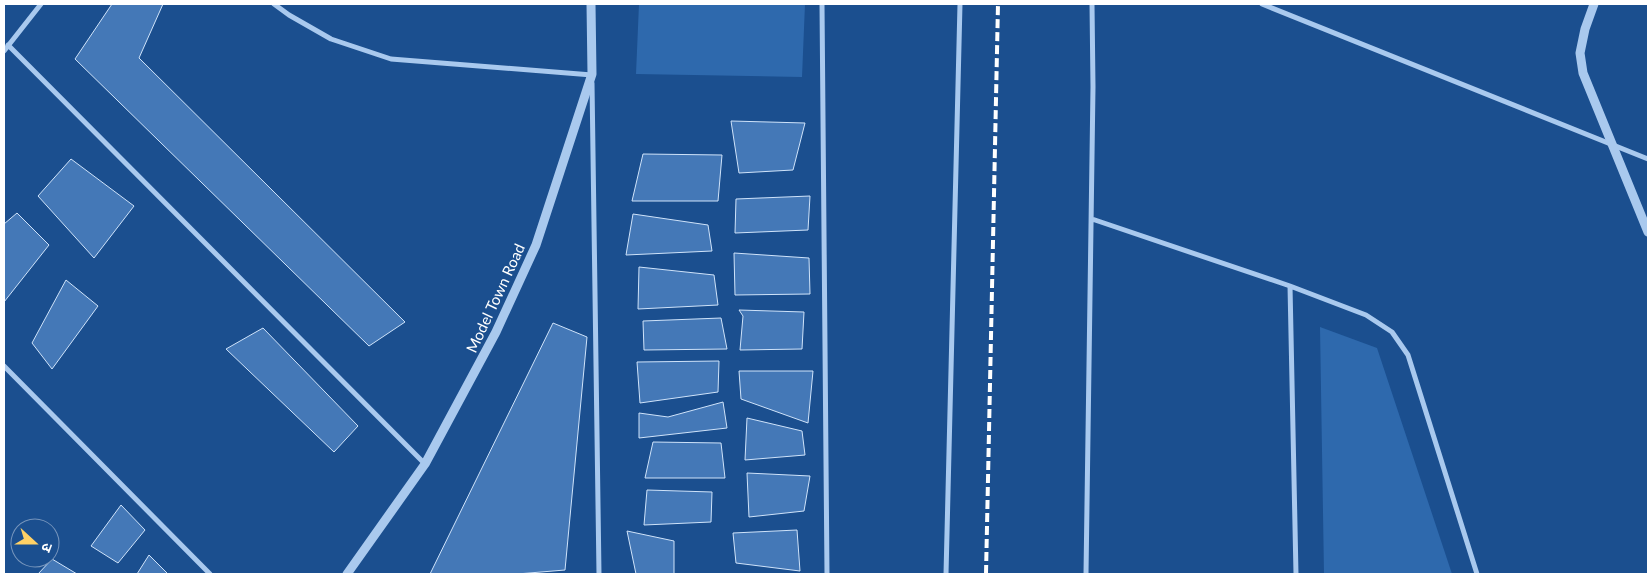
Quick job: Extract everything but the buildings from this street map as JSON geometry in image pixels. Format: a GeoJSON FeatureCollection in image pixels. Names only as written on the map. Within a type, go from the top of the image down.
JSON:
{"type":"FeatureCollection","features":[{"type":"Feature","properties":{"kind":"street"},"geometry":{"type":"LineString","coordinates":[[4,51],[41,4]]}},
{"type":"Feature","properties":{"kind":"street"},"geometry":{"type":"LineString","coordinates":[[274,4],[331,38],[391,59],[592,74],[599,574]]}},
{"type":"Feature","properties":{"kind":"street","name":"Model Town Road"},"geometry":{"type":"LineString","coordinates":[[347,574],[425,464],[496,332],[536,245],[592,74],[591,4]]}},
{"type":"Feature","properties":{"kind":"street"},"geometry":{"type":"LineString","coordinates":[[822,4],[827,574]]}},
{"type":"Feature","properties":{"kind":"street"},"geometry":{"type":"LineString","coordinates":[[946,574],[960,4]]}},
{"type":"Feature","properties":{"kind":"street"},"geometry":{"type":"LineString","coordinates":[[1086,574],[1094,87],[1092,4]]}},
{"type":"Feature","properties":{"kind":"street"},"geometry":{"type":"LineString","coordinates":[[1262,4],[1648,159]]}},
{"type":"Feature","properties":{"kind":"street"},"geometry":{"type":"LineString","coordinates":[[1594,4],[1584,29],[1580,53],[1583,73],[1648,232]]}},
{"type":"Feature","properties":{"kind":"street"},"geometry":{"type":"LineString","coordinates":[[8,45],[425,464]]}},
{"type":"Feature","properties":{"kind":"street"},"geometry":{"type":"LineString","coordinates":[[1092,219],[1290,286],[1366,315],[1392,332],[1408,355],[1477,574]]}},
{"type":"Feature","properties":{"kind":"street"},"geometry":{"type":"LineString","coordinates":[[1290,286],[1296,574]]}},
{"type":"Feature","properties":{"kind":"street"},"geometry":{"type":"LineString","coordinates":[[4,366],[210,574]]}},
{"type":"Feature","properties":{"kind":"shaded area"},"geometry":{"type":"Polygon","coordinates":[[[639,4],[805,4],[802,77],[636,74],[639,4]]]}},
{"type":"Feature","properties":{"kind":"shaded area"},"geometry":{"type":"Polygon","coordinates":[[[1320,327],[1377,348],[1452,574],[1324,574],[1320,327]]]}},
{"type":"Feature","properties":{"kind":"railway"},"geometry":{"type":"LineString","coordinates":[[986,574],[998,4]]}}]}
